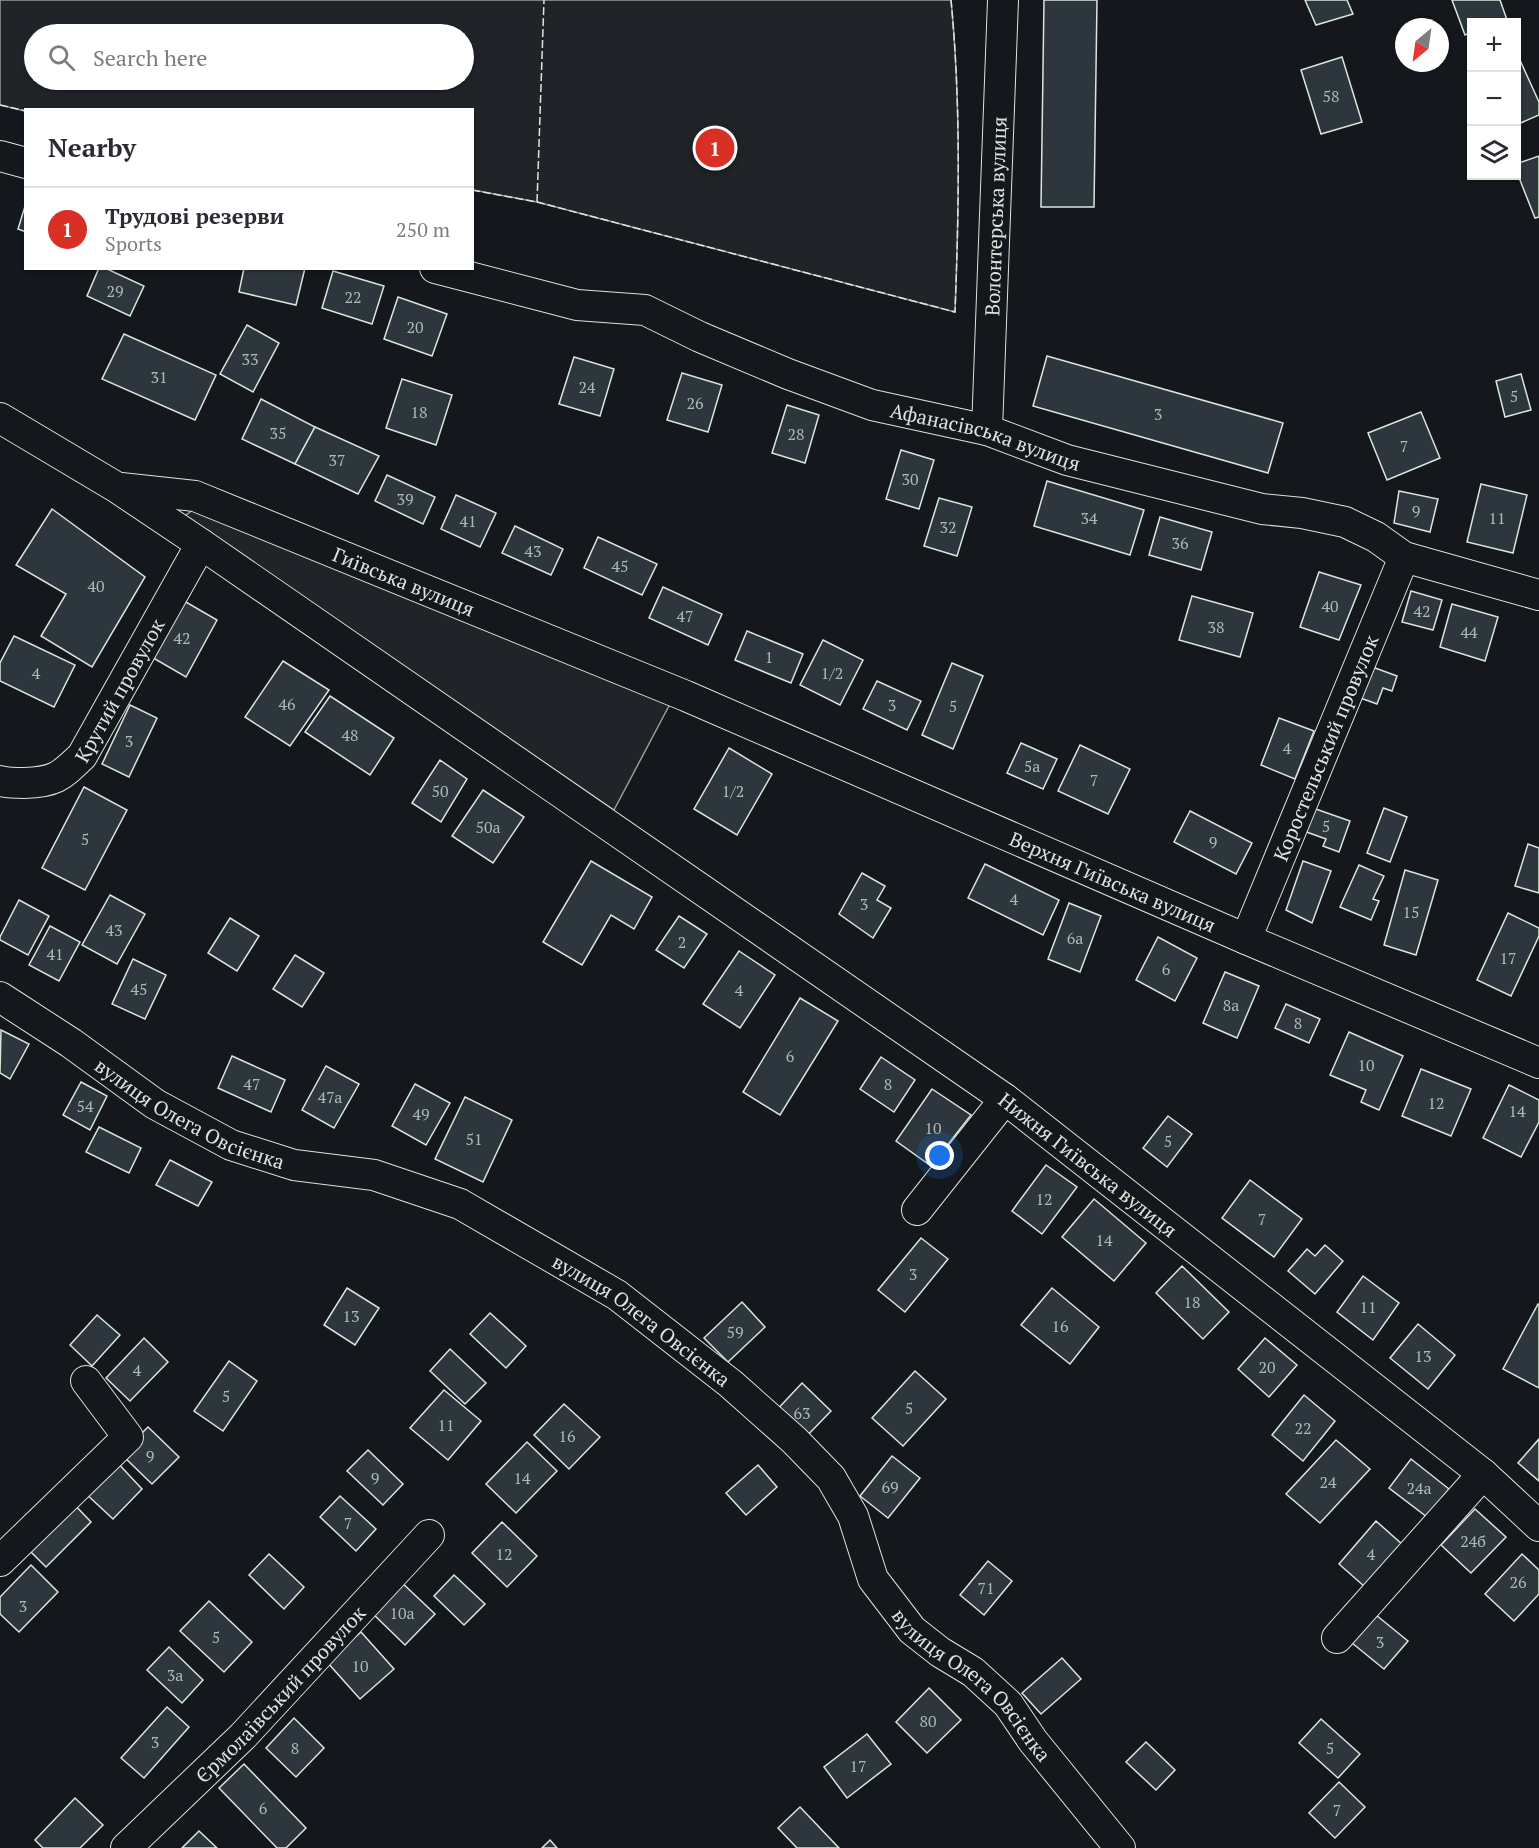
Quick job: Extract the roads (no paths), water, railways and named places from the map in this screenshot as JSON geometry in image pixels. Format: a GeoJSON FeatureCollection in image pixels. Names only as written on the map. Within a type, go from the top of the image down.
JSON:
{"type":"FeatureCollection","features":[{"type":"Feature","properties":{"kind":"street","name":"Волонтерська вулиця"},"geometry":{"type":"LineString","coordinates":[[987,430],[1003,0]]}},
{"type":"Feature","properties":{"kind":"street"},"geometry":{"type":"LineString","coordinates":[[0,156],[24,162]]}},
{"type":"Feature","properties":{"kind":"street","name":"Афанасівська вулиця"},"geometry":{"type":"LineString","coordinates":[[443,270],[577,305],[645,310],[700,337],[788,374],[872,405],[987,430],[1078,462],[1262,509],[1302,513],[1345,522],[1376,537],[1404,557],[1539,595]]}},
{"type":"Feature","properties":{"kind":"street","name":"Гиївська вулиця"},"geometry":{"type":"LineString","coordinates":[[2,425],[116,487],[617,832]]}},
{"type":"Feature","properties":{"kind":"street","name":"Гиївська вулиця"},"geometry":{"type":"LineString","coordinates":[[116,487],[195,496],[686,696]]}},
{"type":"Feature","properties":{"kind":"street","name":"Крутий провулок"},"geometry":{"type":"LineString","coordinates":[[0,781],[6,783],[45,782],[63,775],[82,756],[201,544]]}},
{"type":"Feature","properties":{"kind":"street","name":"Коростельський провулок"},"geometry":{"type":"LineString","coordinates":[[1246,939],[1404,557]]}},
{"type":"Feature","properties":{"kind":"street","name":"Верхня Гиївська вулиця"},"geometry":{"type":"LineString","coordinates":[[686,696],[1246,939],[1539,1063]]}},
{"type":"Feature","properties":{"kind":"street","name":"Нижня Гиївська вулиця"},"geometry":{"type":"LineString","coordinates":[[617,832],[1005,1099],[1483,1474],[1539,1526]]}},
{"type":"Feature","properties":{"kind":"street","name":"вулиця Олега Овсієнка"},"geometry":{"type":"LineString","coordinates":[[0,998],[71,1043],[155,1104],[231,1145],[294,1165],[375,1175],[460,1204],[617,1295],[731,1384],[794,1440],[831,1478],[853,1516],[873,1580],[912,1630],[940,1652],[973,1672],[1008,1704],[1033,1741],[1120,1848]]}},
{"type":"Feature","properties":{"kind":"street"},"geometry":{"type":"LineString","coordinates":[[917,1210],[1005,1099]]}},
{"type":"Feature","properties":{"kind":"street"},"geometry":{"type":"LineString","coordinates":[[0,1561],[128,1437],[86,1380]]}},
{"type":"Feature","properties":{"kind":"street"},"geometry":{"type":"LineString","coordinates":[[1337,1638],[1483,1474]]}},
{"type":"Feature","properties":{"kind":"street","name":"Єрмолаївський провулок"},"geometry":{"type":"LineString","coordinates":[[126,1848],[243,1736],[429,1535]]}},
{"type":"Feature","properties":{"kind":"place","name":"Трудові резерви"},"geometry":{"type":"Point","coordinates":[715,148]}}]}
